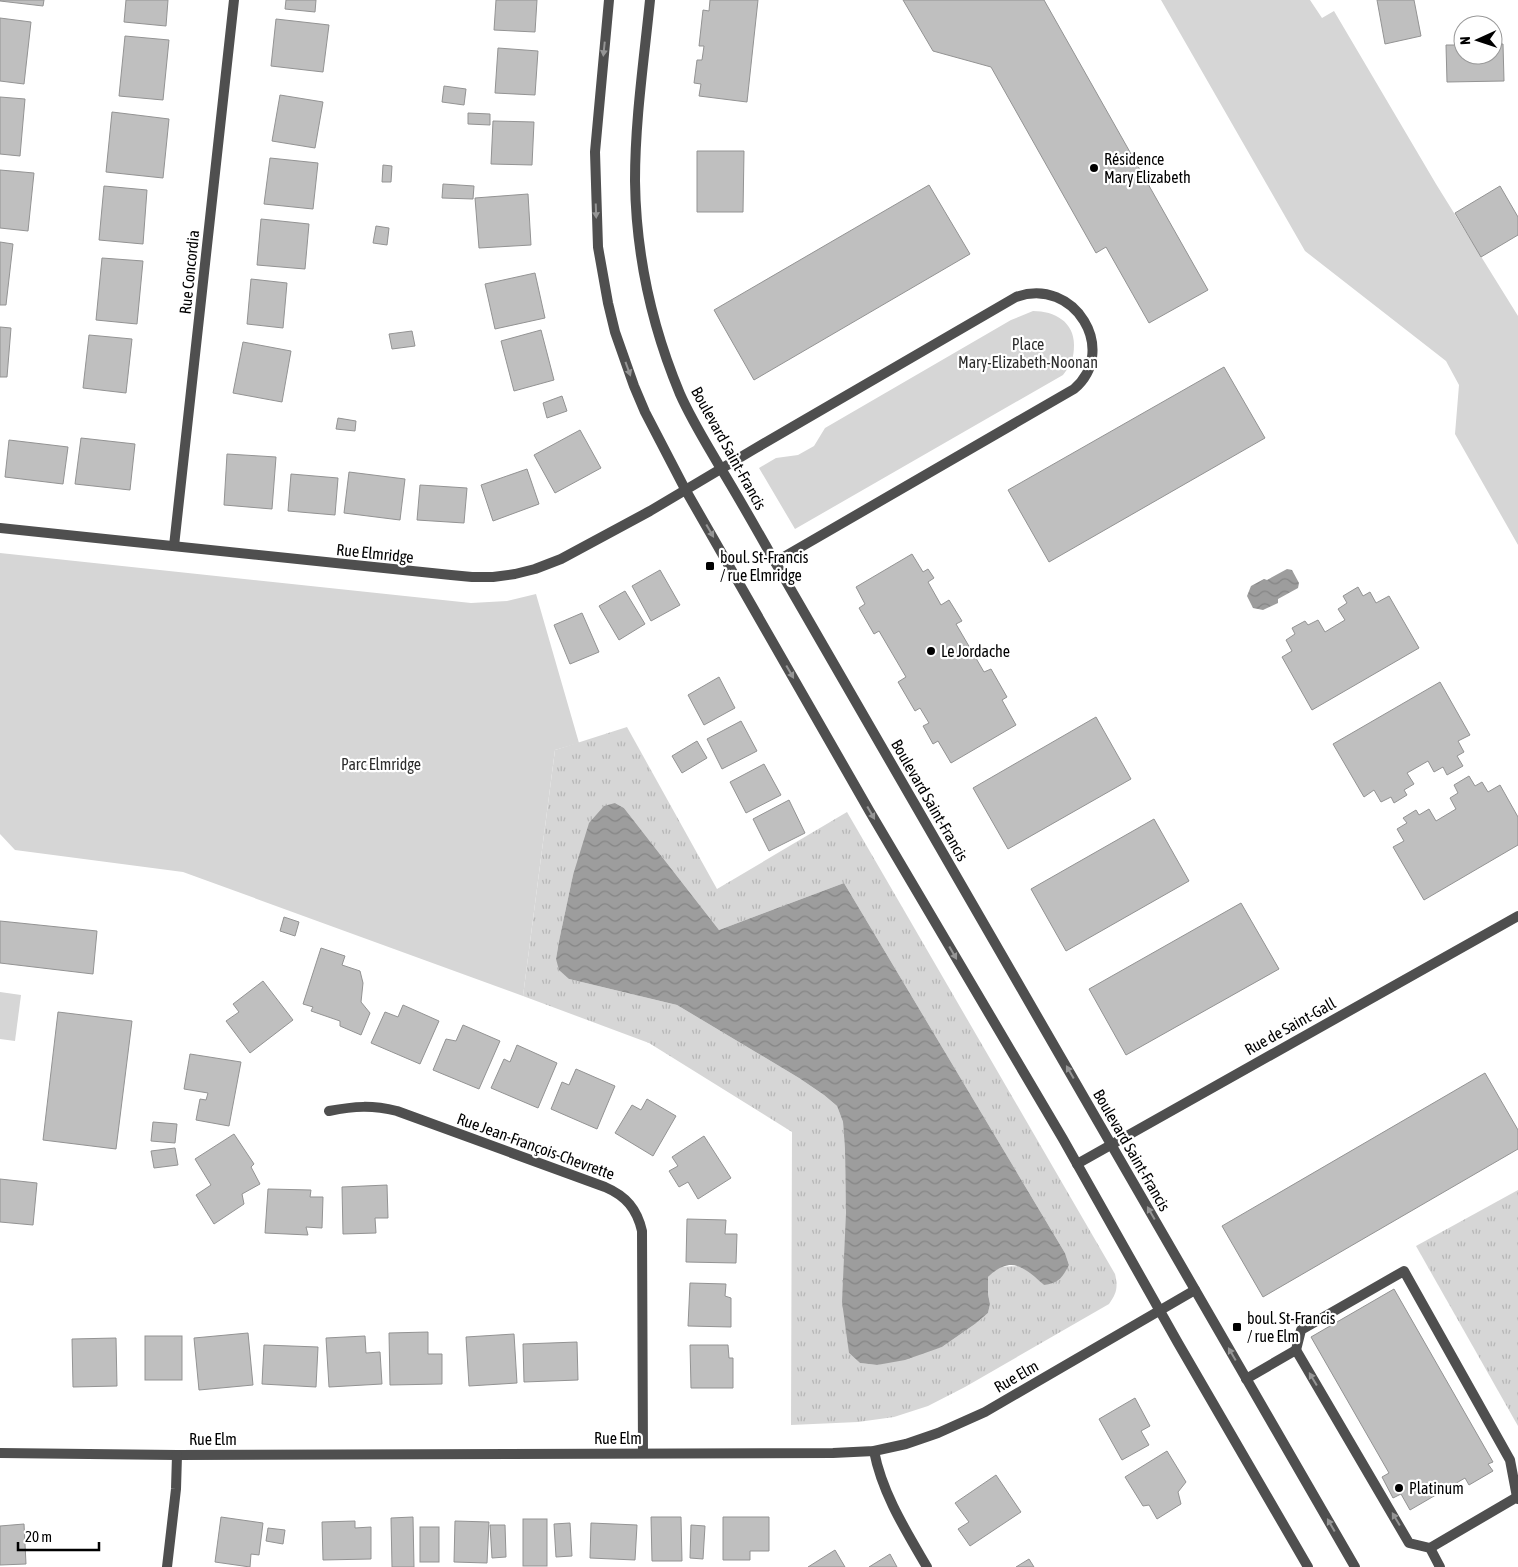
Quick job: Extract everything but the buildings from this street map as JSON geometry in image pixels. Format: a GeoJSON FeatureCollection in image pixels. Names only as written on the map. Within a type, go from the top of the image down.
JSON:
{"type":"FeatureCollection","features":[{"type":"Feature","properties":{"kind":"street","name":"Rue Concordia"},"geometry":{"type":"LineString","coordinates":[[174,546],[234,0]]}},
{"type":"Feature","properties":{"kind":"street"},"geometry":{"type":"LineString","coordinates":[[609,0],[595,152],[598,239],[602,275],[615,332],[634,386],[685,489],[870,812],[1077,1164],[1308,1567]]}},
{"type":"Feature","properties":{"kind":"street","name":"Boulevard Saint-Francis"},"geometry":{"type":"LineString","coordinates":[[650,0],[636,155],[636,207],[641,260],[654,320],[672,374],[692,418],[1355,1567]]}},
{"type":"Feature","properties":{"kind":"street"},"geometry":{"type":"LineString","coordinates":[[721,468],[1016,297],[1044,293],[1060,298],[1074,309],[1088,327],[1092,348],[1089,368],[1085,378],[1074,389],[775,562]]}},
{"type":"Feature","properties":{"kind":"street","name":"Rue Elmridge"},"geometry":{"type":"LineString","coordinates":[[0,528],[451,576],[493,577],[535,569],[561,558],[650,510],[721,468]]}},
{"type":"Feature","properties":{"kind":"street","name":"Rue de Saint-Gall"},"geometry":{"type":"LineString","coordinates":[[1077,1164],[1518,916]]}},
{"type":"Feature","properties":{"kind":"street","name":"Rue Jean-François-Chevrette"},"geometry":{"type":"LineString","coordinates":[[330,1111],[370,1106],[397,1111],[605,1187],[625,1198],[637,1214],[642,1231],[643,1453]]}},
{"type":"Feature","properties":{"kind":"street"},"geometry":{"type":"LineString","coordinates":[[1404,1272],[1510,1460],[1517,1498],[1430,1548],[1409,1542],[1296,1350],[1301,1330],[1404,1272]]}},
{"type":"Feature","properties":{"kind":"street","name":"Rue Elm"},"geometry":{"type":"LineString","coordinates":[[0,1453],[833,1453],[874,1451],[906,1444],[938,1433],[984,1412],[1195,1290]]}},
{"type":"Feature","properties":{"kind":"street"},"geometry":{"type":"LineString","coordinates":[[1246,1379],[1296,1350]]}},
{"type":"Feature","properties":{"kind":"street"},"geometry":{"type":"LineString","coordinates":[[874,1451],[877,1464],[896,1512],[927,1567]]}},
{"type":"Feature","properties":{"kind":"street"},"geometry":{"type":"LineString","coordinates":[[167,1567],[176,1489],[177,1454]]}},
{"type":"Feature","properties":{"kind":"street"},"geometry":{"type":"LineString","coordinates":[[1430,1548],[1440,1567]]}},
{"type":"Feature","properties":{"kind":"green space"},"geometry":{"type":"Polygon","coordinates":[[[1161,0],[1310,0],[1322,18],[1334,11],[1436,184],[1518,316],[1518,545],[1455,434],[1459,385],[1446,361],[1305,251],[1161,0]]]}},
{"type":"Feature","properties":{"kind":"green space","name":"Place Mary-Elizabeth-Noonan"},"geometry":{"type":"Polygon","coordinates":[[[1033,311],[1049,313],[1062,319],[1071,330],[1074,345],[1073,358],[1063,375],[795,529],[759,468],[776,458],[798,455],[814,446],[825,428],[1011,320],[1033,311]]]}},
{"type":"Feature","properties":{"kind":"green space","name":"Parc Elmridge"},"geometry":{"type":"Polygon","coordinates":[[[0,553],[471,603],[507,601],[536,594],[579,743],[555,750],[523,996],[183,872],[15,850],[0,834],[0,553]]]}},
{"type":"Feature","properties":{"kind":"green space"},"geometry":{"type":"Polygon","coordinates":[[[627,727],[717,889],[847,812],[1115,1274],[1116,1290],[1109,1304],[965,1387],[928,1406],[894,1417],[858,1422],[791,1425],[792,1132],[649,1043],[523,996],[555,750],[627,727]],[[615,803],[573,875],[556,959],[569,979],[677,1005],[799,1078],[837,1106],[843,1122],[845,1150],[849,1353],[860,1363],[877,1365],[942,1347],[988,1313],[990,1304],[988,1277],[999,1267],[1018,1266],[1032,1273],[1044,1285],[1069,1265],[1065,1253],[844,883],[719,930],[624,808],[615,803]]]}},
{"type":"Feature","properties":{"kind":"green space"},"geometry":{"type":"Polygon","coordinates":[[[0,992],[21,995],[15,1041],[0,1039],[0,992]]]}},
{"type":"Feature","properties":{"kind":"green space"},"geometry":{"type":"Polygon","coordinates":[[[1518,1190],[1518,1426],[1416,1246],[1518,1190]]]}},
{"type":"Feature","properties":{"kind":"water"},"geometry":{"type":"Polygon","coordinates":[[[1287,569],[1292,570],[1299,583],[1298,588],[1278,599],[1278,603],[1263,610],[1253,608],[1247,596],[1251,586],[1287,569]]]}},
{"type":"Feature","properties":{"kind":"water"},"geometry":{"type":"Polygon","coordinates":[[[615,803],[624,808],[719,930],[844,883],[1065,1253],[1069,1265],[1060,1279],[1044,1285],[1024,1269],[1011,1265],[1004,1266],[988,1277],[990,1304],[988,1313],[942,1347],[905,1360],[877,1365],[860,1363],[849,1353],[842,1302],[846,1213],[845,1150],[843,1122],[837,1106],[799,1078],[677,1005],[569,979],[559,970],[556,959],[559,941],[573,875],[589,823],[604,806],[615,803]]]}},
{"type":"Feature","properties":{"kind":"place","name":"Résidence Mary Elizabeth"},"geometry":{"type":"Point","coordinates":[1094,168]}},
{"type":"Feature","properties":{"kind":"place","name":"boul. St-Francis / rue Elmridge"},"geometry":{"type":"Point","coordinates":[710,566]}},
{"type":"Feature","properties":{"kind":"place","name":"Le Jordache"},"geometry":{"type":"Point","coordinates":[931,651]}},
{"type":"Feature","properties":{"kind":"place","name":"boul. St-Francis / rue Elm"},"geometry":{"type":"Point","coordinates":[1237,1327]}},
{"type":"Feature","properties":{"kind":"place","name":"Platinum"},"geometry":{"type":"Point","coordinates":[1399,1488]}}]}
